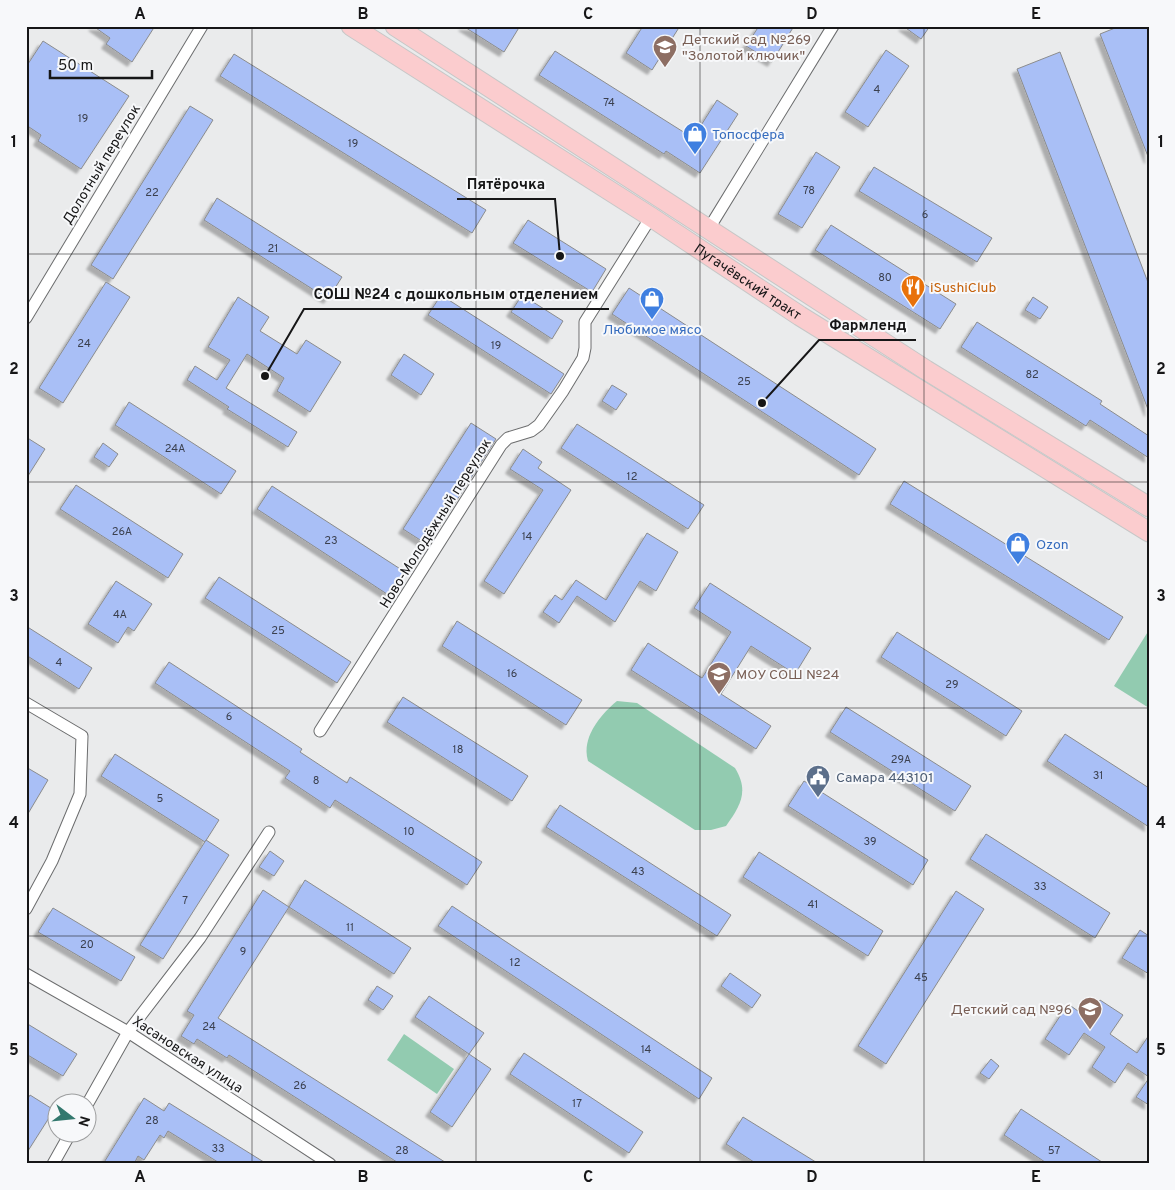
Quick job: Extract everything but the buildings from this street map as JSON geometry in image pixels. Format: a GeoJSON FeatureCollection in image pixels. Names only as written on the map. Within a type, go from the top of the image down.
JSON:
{"type":"FeatureCollection","features":[{"type":"Feature","properties":{"kind":"main road","name":"Пугачёвский тракт"},"geometry":{"type":"LineString","coordinates":[[352,26],[651,216],[800,316],[1149,532]]}},
{"type":"Feature","properties":{"kind":"main road","name":"Пугачёвский тракт"},"geometry":{"type":"LineString","coordinates":[[395,26],[926,370],[1149,507]]}},
{"type":"Feature","properties":{"kind":"street","name":"Долотный переулок"},"geometry":{"type":"LineString","coordinates":[[26,318],[202,26]]}},
{"type":"Feature","properties":{"kind":"street"},"geometry":{"type":"LineString","coordinates":[[708,230],[833,26]]}},
{"type":"Feature","properties":{"kind":"street","name":"Ново-Молодёжный переулок"},"geometry":{"type":"LineString","coordinates":[[320,730],[501,445],[508,438],[531,431],[539,425],[568,384],[582,358],[585,348],[585,322],[651,216]]}},
{"type":"Feature","properties":{"kind":"street"},"geometry":{"type":"LineString","coordinates":[[26,703],[82,736],[80,794],[52,861],[26,909]]}},
{"type":"Feature","properties":{"kind":"street"},"geometry":{"type":"LineString","coordinates":[[94,1092],[128,1032],[200,938],[269,832]]}},
{"type":"Feature","properties":{"kind":"street","name":"Хасановская улица"},"geometry":{"type":"LineString","coordinates":[[26,974],[128,1032],[330,1164]]}},
{"type":"Feature","properties":{"kind":"street"},"geometry":{"type":"LineString","coordinates":[[53,1164],[65,1142]]}},
{"type":"Feature","properties":{"kind":"green space"},"geometry":{"type":"Polygon","coordinates":[[[1149,630],[1149,708],[1114,686],[1149,630]]]}},
{"type":"Feature","properties":{"kind":"green space"},"geometry":{"type":"Polygon","coordinates":[[[617,701],[637,703],[735,768],[742,784],[741,798],[736,811],[726,826],[711,830],[695,830],[588,761],[587,744],[590,736],[604,713],[617,701]]]}},
{"type":"Feature","properties":{"kind":"green space"},"geometry":{"type":"Polygon","coordinates":[[[404,1034],[454,1069],[437,1094],[387,1060],[404,1034]]]}},
{"type":"Feature","properties":{"kind":"place","name":"Детский сад №269 \"Золотой ключик\""},"geometry":{"type":"Point","coordinates":[665,68]}},
{"type":"Feature","properties":{"kind":"place","name":"Топосфера"},"geometry":{"type":"Point","coordinates":[695,155]}},
{"type":"Feature","properties":{"kind":"place","name":"Пятёрочка"},"geometry":{"type":"Point","coordinates":[560,256]}},
{"type":"Feature","properties":{"kind":"place","name":"iSushiClub"},"geometry":{"type":"Point","coordinates":[913,308]}},
{"type":"Feature","properties":{"kind":"place","name":"Любимое мясо"},"geometry":{"type":"Point","coordinates":[652,320]}},
{"type":"Feature","properties":{"kind":"place","name":"СОШ №24 с дошкольным отделением"},"geometry":{"type":"Point","coordinates":[265,376]}},
{"type":"Feature","properties":{"kind":"place","name":"Фармленд"},"geometry":{"type":"Point","coordinates":[762,403]}},
{"type":"Feature","properties":{"kind":"place","name":"Ozon"},"geometry":{"type":"Point","coordinates":[1018,565]}},
{"type":"Feature","properties":{"kind":"place","name":"МОУ СОШ №24"},"geometry":{"type":"Point","coordinates":[719,695]}},
{"type":"Feature","properties":{"kind":"place","name":"Самара 443101"},"geometry":{"type":"Point","coordinates":[818,798]}},
{"type":"Feature","properties":{"kind":"place","name":"Детский сад №96"},"geometry":{"type":"Point","coordinates":[1090,1030]}}]}
